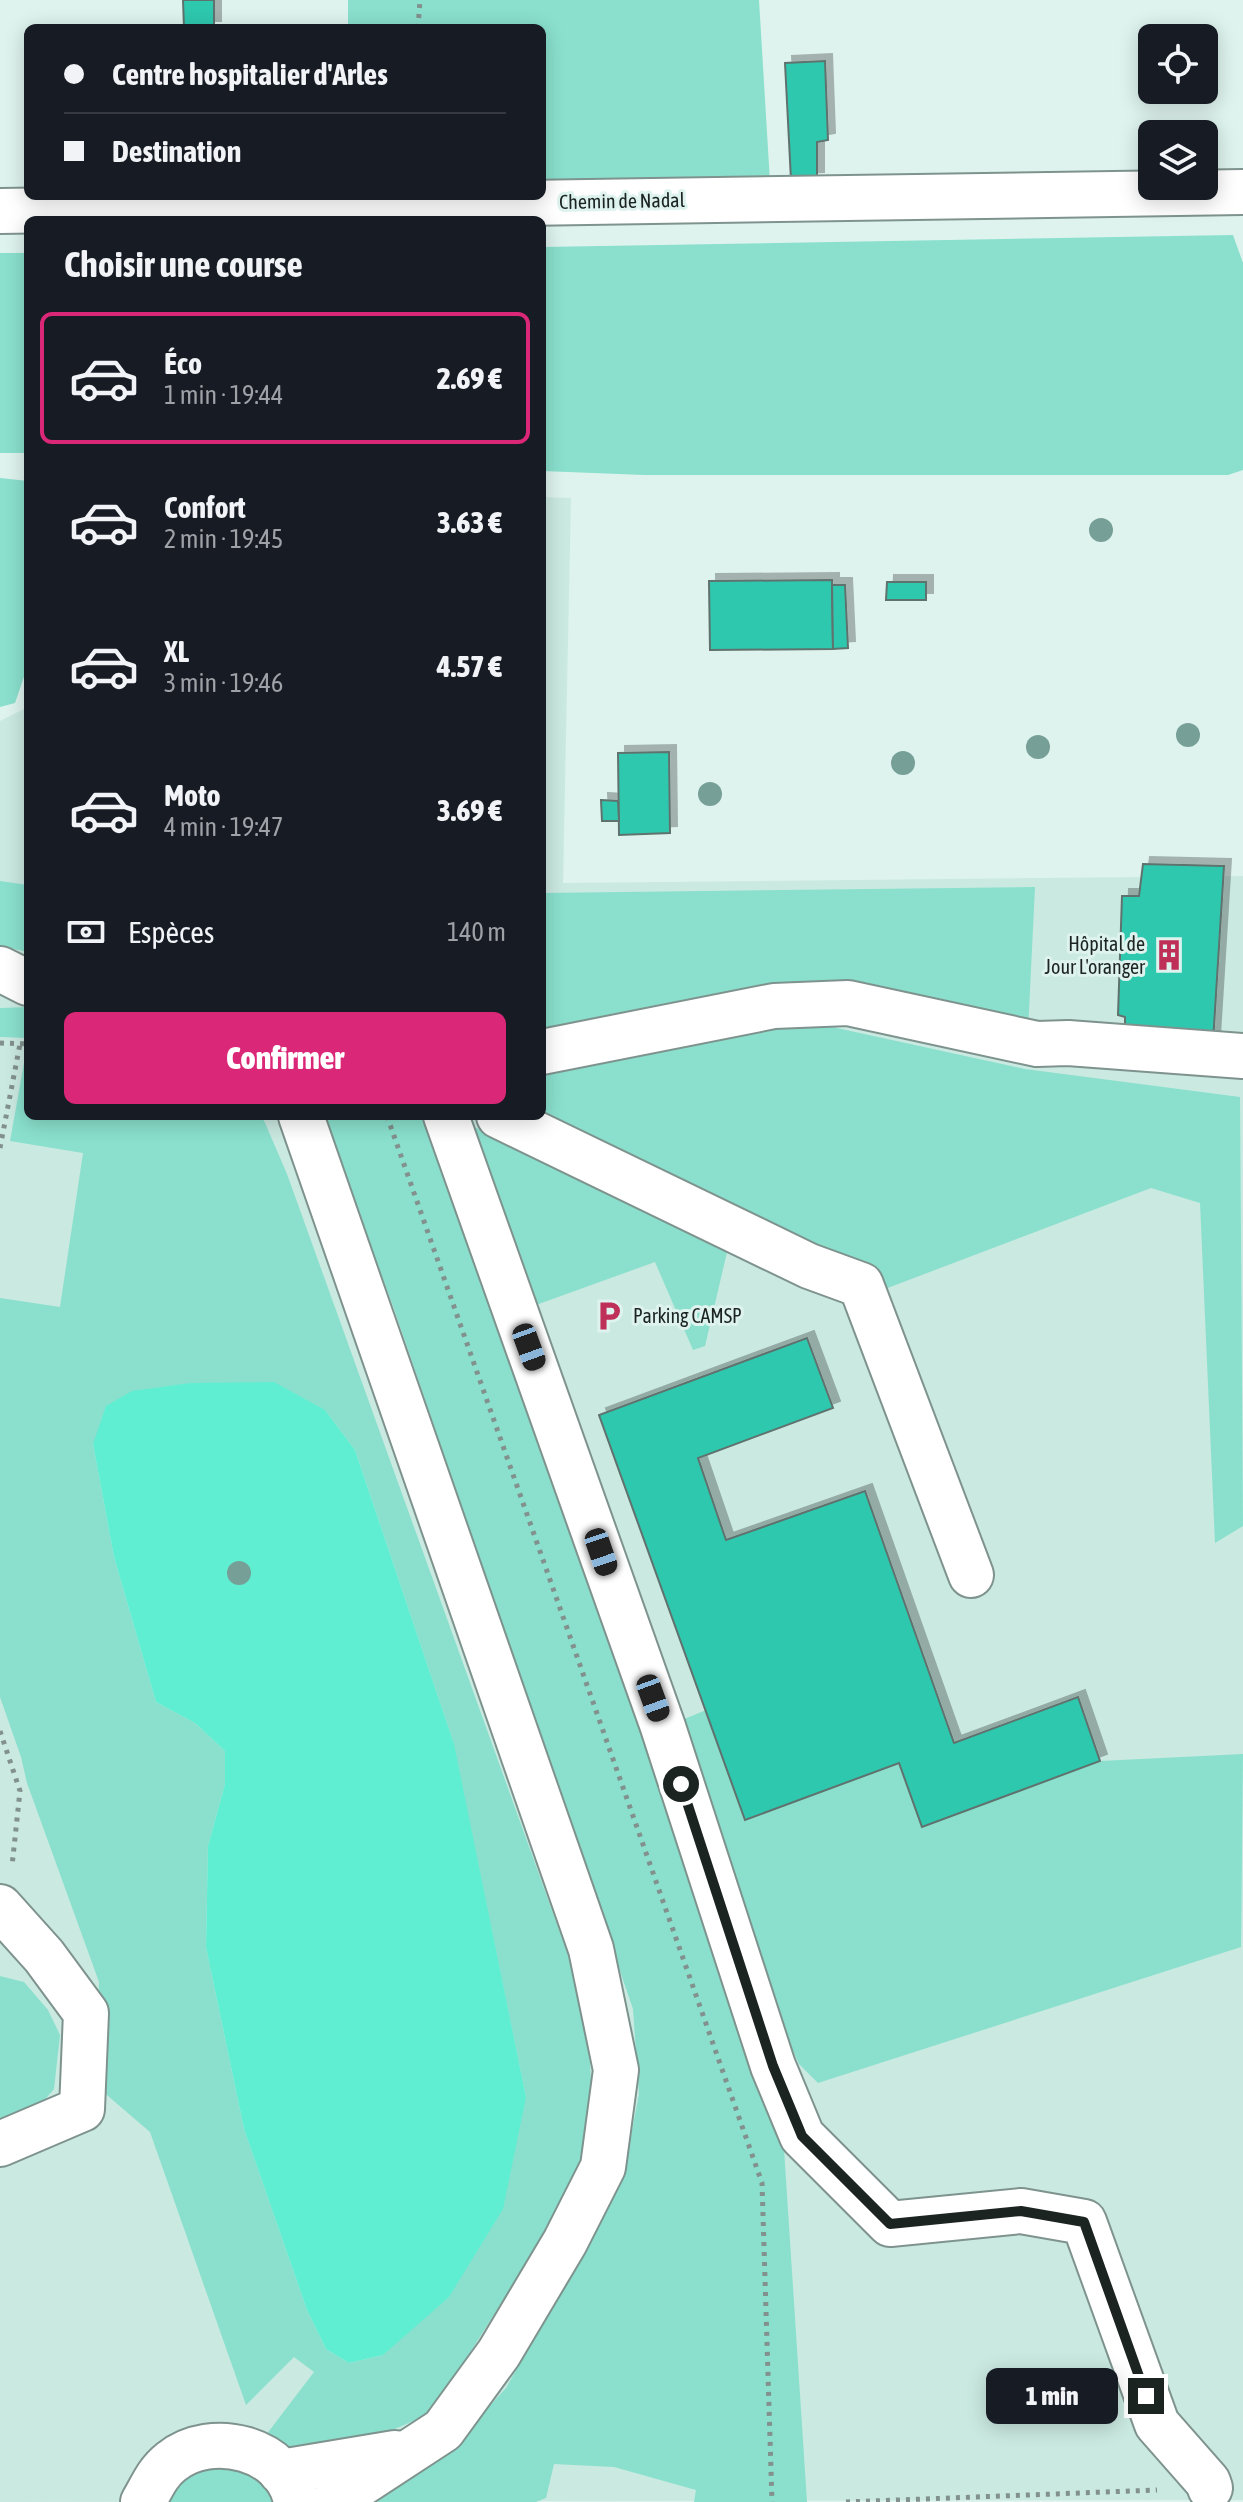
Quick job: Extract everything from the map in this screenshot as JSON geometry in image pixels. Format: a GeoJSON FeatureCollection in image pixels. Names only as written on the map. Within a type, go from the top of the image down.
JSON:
{"type":"FeatureCollection","features":[{"type":"Feature","properties":{"kind":"street","name":"Chemin de Nadal"},"geometry":{"type":"LineString","coordinates":[[0,211],[1243,192]]}},
{"type":"Feature","properties":{"kind":"street"},"geometry":{"type":"LineString","coordinates":[[0,969],[24,983]]}},
{"type":"Feature","properties":{"kind":"street"},"geometry":{"type":"LineString","coordinates":[[0,993],[24,986]]}},
{"type":"Feature","properties":{"kind":"street"},"geometry":{"type":"LineString","coordinates":[[546,1051],[774,1006],[848,1003],[1037,1044],[1068,1043],[1243,1056]]}},
{"type":"Feature","properties":{"kind":"street"},"geometry":{"type":"LineString","coordinates":[[302,1120],[591,1949],[616,2070],[603,2167],[565,2242],[499,2353],[443,2430],[333,2502]]}},
{"type":"Feature","properties":{"kind":"street"},"geometry":{"type":"LineString","coordinates":[[447,1120],[663,1727],[773,2066],[802,2136],[890,2224],[1021,2211],[1084,2222],[1157,2424],[1210,2488]]}},
{"type":"Feature","properties":{"kind":"street"},"geometry":{"type":"LineString","coordinates":[[507,1120],[809,1266],[861,1285],[971,1575]]}},
{"type":"Feature","properties":{"kind":"street"},"geometry":{"type":"LineString","coordinates":[[0,2144],[82,2109],[86,2013],[44,1956],[6,1889]]}},
{"type":"Feature","properties":{"kind":"street"},"geometry":{"type":"LineString","coordinates":[[144,2501],[155,2478],[172,2461],[192,2449],[216,2445],[239,2447],[262,2456],[289,2487],[414,2450]]}},
{"type":"Feature","properties":{"kind":"path"},"geometry":{"type":"LineString","coordinates":[[418,24],[420,0]]}},
{"type":"Feature","properties":{"kind":"path"},"geometry":{"type":"LineString","coordinates":[[0,1043],[24,1044]]}},
{"type":"Feature","properties":{"kind":"path"},"geometry":{"type":"LineString","coordinates":[[0,1148],[20,1044]]}},
{"type":"Feature","properties":{"kind":"path"},"geometry":{"type":"LineString","coordinates":[[388,1120],[762,2183],[772,2502]]}},
{"type":"Feature","properties":{"kind":"path"},"geometry":{"type":"LineString","coordinates":[[0,1731],[20,1791],[6,1889]]}},
{"type":"Feature","properties":{"kind":"path"},"geometry":{"type":"LineString","coordinates":[[846,2502],[1210,2488]]}},
{"type":"Feature","properties":{"kind":"shaded area"},"geometry":{"type":"Polygon","coordinates":[[[348,0],[759,0],[770,182],[546,188],[546,24],[348,24],[348,0]]]}},
{"type":"Feature","properties":{"kind":"shaded area"},"geometry":{"type":"Polygon","coordinates":[[[1233,235],[1243,263],[1243,470],[1228,475],[644,475],[546,471],[546,247],[1233,235]]]}},
{"type":"Feature","properties":{"kind":"shaded area"},"geometry":{"type":"Polygon","coordinates":[[[0,253],[24,253],[24,453],[0,453],[0,253]]]}},
{"type":"Feature","properties":{"kind":"shaded area"},"geometry":{"type":"Polygon","coordinates":[[[0,478],[24,481],[24,677],[15,703],[0,707],[0,478]]]}},
{"type":"Feature","properties":{"kind":"shaded area"},"geometry":{"type":"Polygon","coordinates":[[[546,497],[571,498],[563,883],[1243,876],[1243,2500],[0,2502],[0,721],[24,709],[24,1120],[546,1120],[546,497]]]}},
{"type":"Feature","properties":{"kind":"shaded area"},"geometry":{"type":"Polygon","coordinates":[[[0,881],[24,884],[24,951],[0,946],[0,881]]]}},
{"type":"Feature","properties":{"kind":"shaded area"},"geometry":{"type":"Polygon","coordinates":[[[1035,887],[1028,1032],[943,1007],[546,1040],[546,893],[1035,887]]]}},
{"type":"Feature","properties":{"kind":"shaded area"},"geometry":{"type":"Polygon","coordinates":[[[24,1007],[24,1038],[0,1037],[0,1008],[24,1007]]]}},
{"type":"Feature","properties":{"kind":"shaded area"},"geometry":{"type":"Polygon","coordinates":[[[773,1025],[823,1025],[1025,1069],[1240,1097],[1243,1526],[1215,1543],[1200,1203],[1151,1188],[885,1289],[546,1118],[546,1073],[773,1025]]]}},
{"type":"Feature","properties":{"kind":"shaded area"},"geometry":{"type":"Polygon","coordinates":[[[24,1063],[24,1120],[264,1120],[287,1174],[568,1955],[588,2029],[592,2098],[578,2181],[432,2413],[383,2434],[287,2454],[266,2435],[314,2372],[294,2357],[246,2405],[150,2132],[94,2084],[99,1982],[27,1783],[0,1697],[0,1298],[60,1307],[83,1153],[10,1141],[24,1063]],[[325,1410],[93,1444],[114,1557],[156,1702],[195,1723],[225,1751],[225,1784],[208,1846],[206,1947],[244,2129],[307,2310],[326,2349],[349,2363],[383,2355],[526,2097],[452,1738],[355,1450],[325,1410]]]}},
{"type":"Feature","properties":{"kind":"shaded area"},"geometry":{"type":"Polygon","coordinates":[[[324,1120],[432,1120],[782,2118],[807,2502],[694,2502],[696,2490],[614,2467],[554,2464],[546,2498],[536,2502],[377,2502],[450,2449],[506,2388],[623,2177],[639,2094],[633,2009],[394,1309],[324,1120]]]}},
{"type":"Feature","properties":{"kind":"shaded area"},"geometry":{"type":"Polygon","coordinates":[[[468,1124],[728,1248],[705,1346],[693,1350],[655,1262],[536,1305],[468,1124]]]}},
{"type":"Feature","properties":{"kind":"shaded area"},"geometry":{"type":"Polygon","coordinates":[[[274,1382],[325,1410],[355,1450],[454,1744],[526,2097],[503,2209],[449,2297],[383,2355],[349,2363],[326,2349],[307,2310],[244,2129],[206,1947],[208,1846],[225,1784],[225,1751],[195,1723],[156,1702],[114,1557],[93,1444],[106,1406],[132,1391],[191,1383],[274,1382]]]}},
{"type":"Feature","properties":{"kind":"shaded area"},"geometry":{"type":"Polygon","coordinates":[[[706,1710],[745,1819],[899,1763],[922,1826],[1100,1761],[1243,1754],[1241,1947],[818,2083],[799,2064],[783,2028],[675,1723],[706,1710]]]}},
{"type":"Feature","properties":{"kind":"shaded area"},"geometry":{"type":"Polygon","coordinates":[[[0,1976],[24,1982],[48,2010],[60,2035],[54,2089],[24,2124],[0,2132],[0,1976]]]}},
{"type":"Feature","properties":{"kind":"shaded area"},"geometry":{"type":"Polygon","coordinates":[[[227,2463],[261,2479],[276,2502],[165,2502],[190,2471],[227,2463]]]}},
{"type":"Feature","properties":{"kind":"building"},"geometry":{"type":"Polygon","coordinates":[[[183,0],[214,0],[214,24],[184,24],[183,0]]]}},
{"type":"Feature","properties":{"kind":"building"},"geometry":{"type":"Polygon","coordinates":[[[825,61],[828,140],[817,142],[817,179],[791,180],[785,63],[825,61]]]}},
{"type":"Feature","properties":{"kind":"building"},"geometry":{"type":"Polygon","coordinates":[[[832,580],[833,649],[710,650],[709,581],[832,580]]]}},
{"type":"Feature","properties":{"kind":"building"},"geometry":{"type":"Polygon","coordinates":[[[887,582],[926,582],[926,600],[886,600],[887,582]]]}},
{"type":"Feature","properties":{"kind":"building"},"geometry":{"type":"Polygon","coordinates":[[[832,585],[845,585],[848,648],[833,649],[832,585]]]}},
{"type":"Feature","properties":{"kind":"building"},"geometry":{"type":"Polygon","coordinates":[[[669,752],[670,833],[619,835],[618,753],[669,752]]]}},
{"type":"Feature","properties":{"kind":"building"},"geometry":{"type":"Polygon","coordinates":[[[601,800],[618,801],[619,821],[602,821],[601,800]]]}},
{"type":"Feature","properties":{"kind":"building","name":"Hôpital de Jour L'oranger"},"geometry":{"type":"Polygon","coordinates":[[[1143,864],[1224,866],[1213,1042],[1125,1040],[1125,1017],[1118,1015],[1122,896],[1139,896],[1143,864]]]}},
{"type":"Feature","properties":{"kind":"building"},"geometry":{"type":"Polygon","coordinates":[[[807,1338],[833,1408],[698,1458],[726,1540],[865,1491],[954,1743],[1078,1697],[1100,1761],[922,1827],[899,1763],[745,1820],[599,1415],[807,1338]]]}},
{"type":"Feature","properties":{"kind":"place","name":"Hôpital de Jour L'oranger"},"geometry":{"type":"Point","coordinates":[1169,955]}},
{"type":"Feature","properties":{"kind":"place","name":"Parking CAMSP"},"geometry":{"type":"Point","coordinates":[609,1316]}},
{"type":"Feature","properties":{"kind":"route"},"geometry":{"type":"LineString","coordinates":[[681,1784],[773,2066],[802,2136],[890,2224],[1021,2211],[1084,2222],[1146,2396]]}}]}
